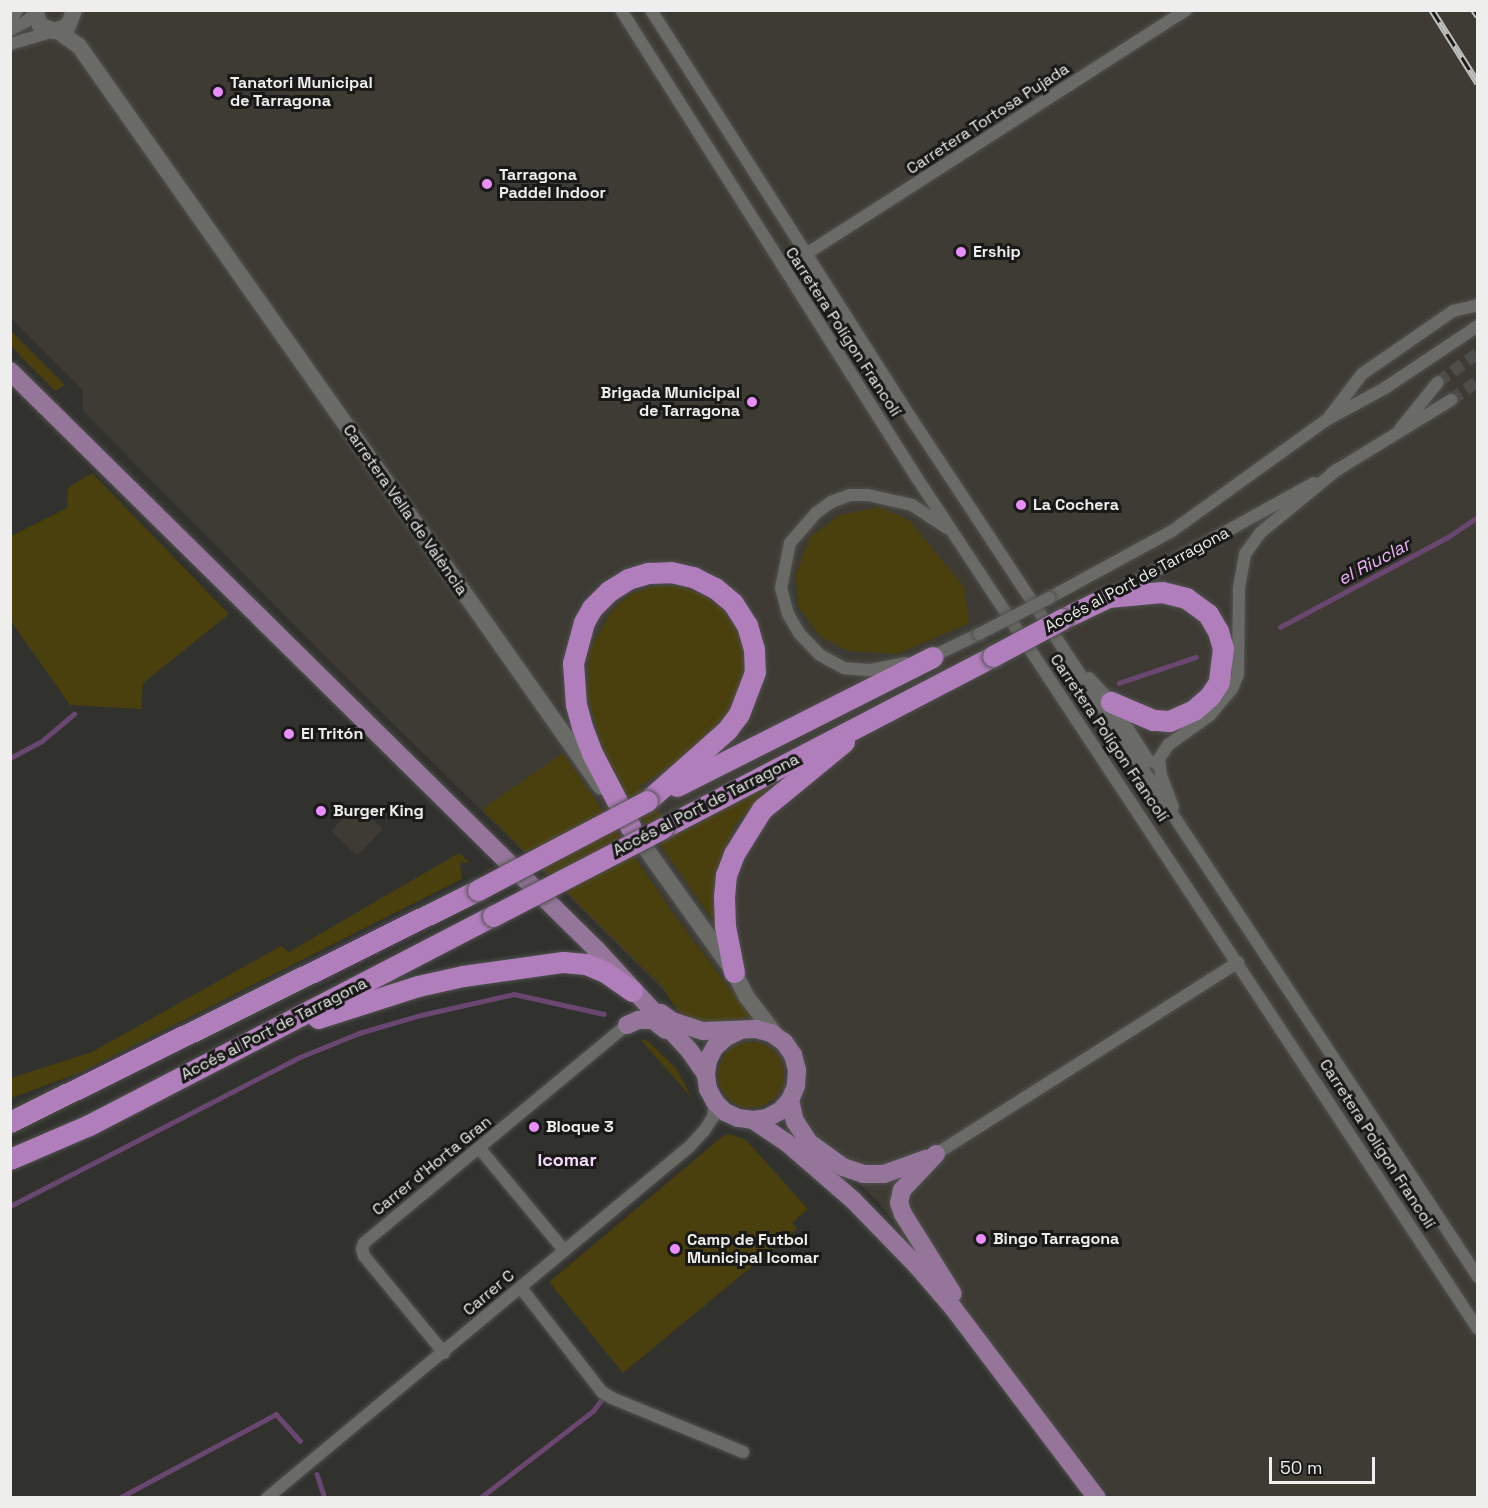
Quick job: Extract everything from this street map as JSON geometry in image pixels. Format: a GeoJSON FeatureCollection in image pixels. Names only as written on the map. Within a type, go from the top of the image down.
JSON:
{"type":"FeatureCollection","features":[{"type":"Feature","properties":{"kind":"highway"},"geometry":{"type":"LineString","coordinates":[[631,828],[592,753],[582,728],[573,684],[577,642],[592,608],[609,591],[628,579],[648,573],[671,572],[693,577],[715,588],[733,603],[747,625],[754,649],[754,672],[739,714],[727,730],[647,801]]}},
{"type":"Feature","properties":{"kind":"highway"},"geometry":{"type":"LineString","coordinates":[[1108,597],[1162,592],[1186,598],[1208,614],[1218,631],[1223,648],[1219,682],[1209,696],[1194,710],[1169,721],[1154,720],[1112,702]]}},
{"type":"Feature","properties":{"kind":"highway","name":"Accés al Port de Tarragona"},"geometry":{"type":"LineString","coordinates":[[10,1159],[89,1125],[1108,597]]}},
{"type":"Feature","properties":{"kind":"highway","name":"Accés al Port de Tarragona"},"geometry":{"type":"LineString","coordinates":[[15,1119],[478,891],[647,801],[932,657]]}},
{"type":"Feature","properties":{"kind":"highway"},"geometry":{"type":"LineString","coordinates":[[734,972],[725,926],[724,897],[726,874],[746,831],[776,796],[822,761],[869,720]]}},
{"type":"Feature","properties":{"kind":"highway"},"geometry":{"type":"LineString","coordinates":[[201,1066],[352,1006],[418,986],[463,976],[563,962],[586,964],[605,972],[632,991]]}},
{"type":"Feature","properties":{"kind":"highway"},"geometry":{"type":"LineString","coordinates":[[10,1170],[38,1148]]}},
{"type":"Feature","properties":{"kind":"main road"},"geometry":{"type":"LineString","coordinates":[[10,371],[597,950],[632,991],[649,1006],[689,1050],[706,1074]]}},
{"type":"Feature","properties":{"kind":"main road"},"geometry":{"type":"LineString","coordinates":[[649,1006],[672,1021],[703,1031],[756,1029],[779,1039],[793,1055],[797,1070],[796,1086],[790,1100],[780,1111],[767,1118],[753,1120],[738,1118],[725,1112],[715,1102],[708,1089],[706,1074],[708,1060],[715,1047],[726,1036],[741,1030]]}},
{"type":"Feature","properties":{"kind":"main road"},"geometry":{"type":"LineString","coordinates":[[627,1024],[638,1020],[653,1020],[674,1035]]}},
{"type":"Feature","properties":{"kind":"main road"},"geometry":{"type":"LineString","coordinates":[[790,1100],[795,1121],[807,1141],[854,1201]]}},
{"type":"Feature","properties":{"kind":"main road"},"geometry":{"type":"LineString","coordinates":[[753,1120],[786,1142],[854,1201],[917,1266],[984,1347],[1097,1497]]}},
{"type":"Feature","properties":{"kind":"main road"},"geometry":{"type":"LineString","coordinates":[[807,1141],[843,1167],[863,1174],[884,1174],[936,1154]]}},
{"type":"Feature","properties":{"kind":"main road"},"geometry":{"type":"LineString","coordinates":[[936,1154],[902,1190],[899,1203],[903,1214],[984,1347]]}},
{"type":"Feature","properties":{"kind":"street"},"geometry":{"type":"LineString","coordinates":[[10,21],[17,10]]}},
{"type":"Feature","properties":{"kind":"street","name":"Carretera Polígon Francolí"},"geometry":{"type":"LineString","coordinates":[[621,10],[953,533],[1478,1329]]}},
{"type":"Feature","properties":{"kind":"street","name":"Carretera Polígon Francolí"},"geometry":{"type":"LineString","coordinates":[[651,10],[806,254],[1070,660],[1478,1277]]}},
{"type":"Feature","properties":{"kind":"street","name":"Carretera Tortosa Pujada"},"geometry":{"type":"LineString","coordinates":[[806,254],[1186,10]]}},
{"type":"Feature","properties":{"kind":"street"},"geometry":{"type":"LineString","coordinates":[[10,30],[27,21],[35,12]]}},
{"type":"Feature","properties":{"kind":"street","name":"Carretera Vella de València"},"geometry":{"type":"LineString","coordinates":[[35,12],[40,25],[56,31],[79,46],[493,636],[734,972],[746,996],[779,1039]]}},
{"type":"Feature","properties":{"kind":"street"},"geometry":{"type":"LineString","coordinates":[[10,44],[66,27],[74,13]]}},
{"type":"Feature","properties":{"kind":"street","name":"Carretera Vella de València"},"geometry":{"type":"LineString","coordinates":[[74,13],[79,46]]}},
{"type":"Feature","properties":{"kind":"street","name":"Accés al Port de Tarragona"},"geometry":{"type":"LineString","coordinates":[[1328,419],[1362,374],[1453,311],[1478,305]]}},
{"type":"Feature","properties":{"kind":"street","name":"Accés al Port de Tarragona"},"geometry":{"type":"LineString","coordinates":[[932,657],[1172,531],[1328,419],[1385,388],[1478,326]]}},
{"type":"Feature","properties":{"kind":"street","name":"Accés al Port de Tarragona"},"geometry":{"type":"LineString","coordinates":[[1393,437],[1438,382]]}},
{"type":"Feature","properties":{"kind":"street","name":"Accés al Port de Tarragona"},"geometry":{"type":"LineString","coordinates":[[1108,597],[1338,469],[1451,400]]}},
{"type":"Feature","properties":{"kind":"street"},"geometry":{"type":"LineString","coordinates":[[1159,765],[1168,745],[1210,715],[1232,689],[1238,674],[1239,588],[1245,554],[1260,533],[1338,469]]}},
{"type":"Feature","properties":{"kind":"street"},"geometry":{"type":"LineString","coordinates":[[932,657],[870,670],[844,668],[820,655],[799,633],[788,614],[781,588],[784,562],[790,543],[801,528],[831,502],[850,495],[868,495],[912,505],[953,533]]}},
{"type":"Feature","properties":{"kind":"street"},"geometry":{"type":"LineString","coordinates":[[1070,660],[1112,702],[1149,760],[1159,765],[1183,830]]}},
{"type":"Feature","properties":{"kind":"street"},"geometry":{"type":"LineString","coordinates":[[936,1154],[1238,962]]}},
{"type":"Feature","properties":{"kind":"street","name":"Carrer d'Horta Gran"},"geometry":{"type":"LineString","coordinates":[[444,1353],[364,1256],[362,1249],[364,1243],[480,1149],[627,1024]]}},
{"type":"Feature","properties":{"kind":"street","name":"Carrer C"},"geometry":{"type":"LineString","coordinates":[[267,1497],[444,1353],[689,1147],[713,1117],[715,1102]]}},
{"type":"Feature","properties":{"kind":"street"},"geometry":{"type":"LineString","coordinates":[[480,1149],[564,1250]]}},
{"type":"Feature","properties":{"kind":"street"},"geometry":{"type":"LineString","coordinates":[[521,1288],[602,1392],[743,1452]]}},
{"type":"Feature","properties":{"kind":"shaded area"},"geometry":{"type":"Polygon","coordinates":[[[10,11],[1477,11],[1477,1497],[1111,1497],[877,1201],[332,663],[83,411],[83,390],[11,318],[10,11]]]}},
{"type":"Feature","properties":{"kind":"shaded area"},"geometry":{"type":"Polygon","coordinates":[[[10,331],[65,385],[55,391],[11,345],[10,331]]]}},
{"type":"Feature","properties":{"kind":"shaded area"},"geometry":{"type":"Polygon","coordinates":[[[92,473],[229,614],[143,683],[141,709],[70,705],[11,621],[11,536],[67,508],[68,488],[92,473]]]}},
{"type":"Feature","properties":{"kind":"shaded area"},"geometry":{"type":"Polygon","coordinates":[[[879,507],[909,520],[964,587],[969,623],[897,654],[848,651],[820,636],[798,606],[796,574],[810,537],[840,515],[879,507]]]}},
{"type":"Feature","properties":{"kind":"shaded area"},"geometry":{"type":"Polygon","coordinates":[[[655,586],[681,586],[703,595],[724,610],[738,629],[744,653],[742,682],[730,710],[706,743],[640,786],[675,835],[772,785],[735,825],[720,860],[713,895],[717,926],[625,794],[603,749],[588,699],[589,651],[612,611],[630,594],[655,586]]]}},
{"type":"Feature","properties":{"kind":"shaded area"},"geometry":{"type":"Polygon","coordinates":[[[563,753],[677,919],[751,1017],[710,1023],[686,1016],[676,1009],[662,986],[482,809],[563,753]]]}},
{"type":"Feature","properties":{"kind":"shaded area"},"geometry":{"type":"Polygon","coordinates":[[[357,804],[383,829],[357,856],[331,831],[357,804]]]}},
{"type":"Feature","properties":{"kind":"shaded area"},"geometry":{"type":"Polygon","coordinates":[[[459,853],[469,862],[460,863],[462,879],[79,1073],[11,1098],[11,1078],[92,1052],[281,946],[289,952],[459,853]]]}},
{"type":"Feature","properties":{"kind":"shaded area"},"geometry":{"type":"Polygon","coordinates":[[[640,1039],[648,1041],[676,1068],[692,1098],[640,1039]]]}},
{"type":"Feature","properties":{"kind":"shaded area"},"geometry":{"type":"Polygon","coordinates":[[[751,1042],[763,1045],[774,1052],[781,1063],[784,1075],[781,1087],[774,1098],[763,1105],[751,1108],[739,1105],[728,1098],[721,1087],[718,1075],[721,1063],[728,1052],[739,1045],[751,1042]]]}},
{"type":"Feature","properties":{"kind":"shaded area","name":"Camp de Futbol Municipal Icomar"},"geometry":{"type":"Polygon","coordinates":[[[730,1134],[746,1140],[808,1209],[792,1223],[797,1229],[623,1373],[549,1282],[723,1136],[730,1134]]]}},
{"type":"Feature","properties":{"kind":"waterway","name":"el Riuclar"},"geometry":{"type":"LineString","coordinates":[[1280,627],[1448,537],[1478,517]]}},
{"type":"Feature","properties":{"kind":"waterway","name":"el Riuclar"},"geometry":{"type":"LineString","coordinates":[[1119,683],[1196,657]]}},
{"type":"Feature","properties":{"kind":"waterway"},"geometry":{"type":"LineString","coordinates":[[10,758],[42,741],[74,714]]}},
{"type":"Feature","properties":{"kind":"waterway"},"geometry":{"type":"LineString","coordinates":[[10,1206],[300,1057],[359,1033],[421,1015],[514,994],[604,1014]]}},
{"type":"Feature","properties":{"kind":"waterway"},"geometry":{"type":"LineString","coordinates":[[480,1498],[593,1411],[602,1399]]}},
{"type":"Feature","properties":{"kind":"waterway"},"geometry":{"type":"LineString","coordinates":[[119,1498],[276,1414],[300,1441]]}},
{"type":"Feature","properties":{"kind":"waterway"},"geometry":{"type":"LineString","coordinates":[[317,1474],[325,1498]]}},
{"type":"Feature","properties":{"kind":"tunnel"},"geometry":{"type":"LineString","coordinates":[[1438,382],[1478,353]]}},
{"type":"Feature","properties":{"kind":"tunnel"},"geometry":{"type":"LineString","coordinates":[[1451,400],[1478,381]]}},
{"type":"Feature","properties":{"kind":"railway"},"geometry":{"type":"LineString","coordinates":[[1432,10],[1478,83]]}},
{"type":"Feature","properties":{"kind":"railway"},"geometry":{"type":"LineString","coordinates":[[1474,10],[1478,16]]}},
{"type":"Feature","properties":{"kind":"place","name":"Tanatori Municipal de Tarragona"},"geometry":{"type":"Point","coordinates":[218,92]}},
{"type":"Feature","properties":{"kind":"place","name":"Tarragona Paddel Indoor"},"geometry":{"type":"Point","coordinates":[487,184]}},
{"type":"Feature","properties":{"kind":"place","name":"Ership"},"geometry":{"type":"Point","coordinates":[961,252]}},
{"type":"Feature","properties":{"kind":"place","name":"Brigada Municipal de Tarragona"},"geometry":{"type":"Point","coordinates":[752,402]}},
{"type":"Feature","properties":{"kind":"place","name":"La Cochera"},"geometry":{"type":"Point","coordinates":[1021,505]}},
{"type":"Feature","properties":{"kind":"place","name":"El Tritón"},"geometry":{"type":"Point","coordinates":[289,734]}},
{"type":"Feature","properties":{"kind":"place","name":"Burger King"},"geometry":{"type":"Point","coordinates":[321,811]}},
{"type":"Feature","properties":{"kind":"place","name":"Bloque 3"},"geometry":{"type":"Point","coordinates":[534,1127]}},
{"type":"Feature","properties":{"kind":"place","name":"Bingo Tarragona"},"geometry":{"type":"Point","coordinates":[981,1239]}},
{"type":"Feature","properties":{"kind":"place","name":"Camp de Futbol Municipal Icomar"},"geometry":{"type":"Point","coordinates":[675,1249]}},
{"type":"Feature","properties":{"kind":"district","name":"Icomar"},"geometry":{"type":"Point","coordinates":[567,1160]}}]}
